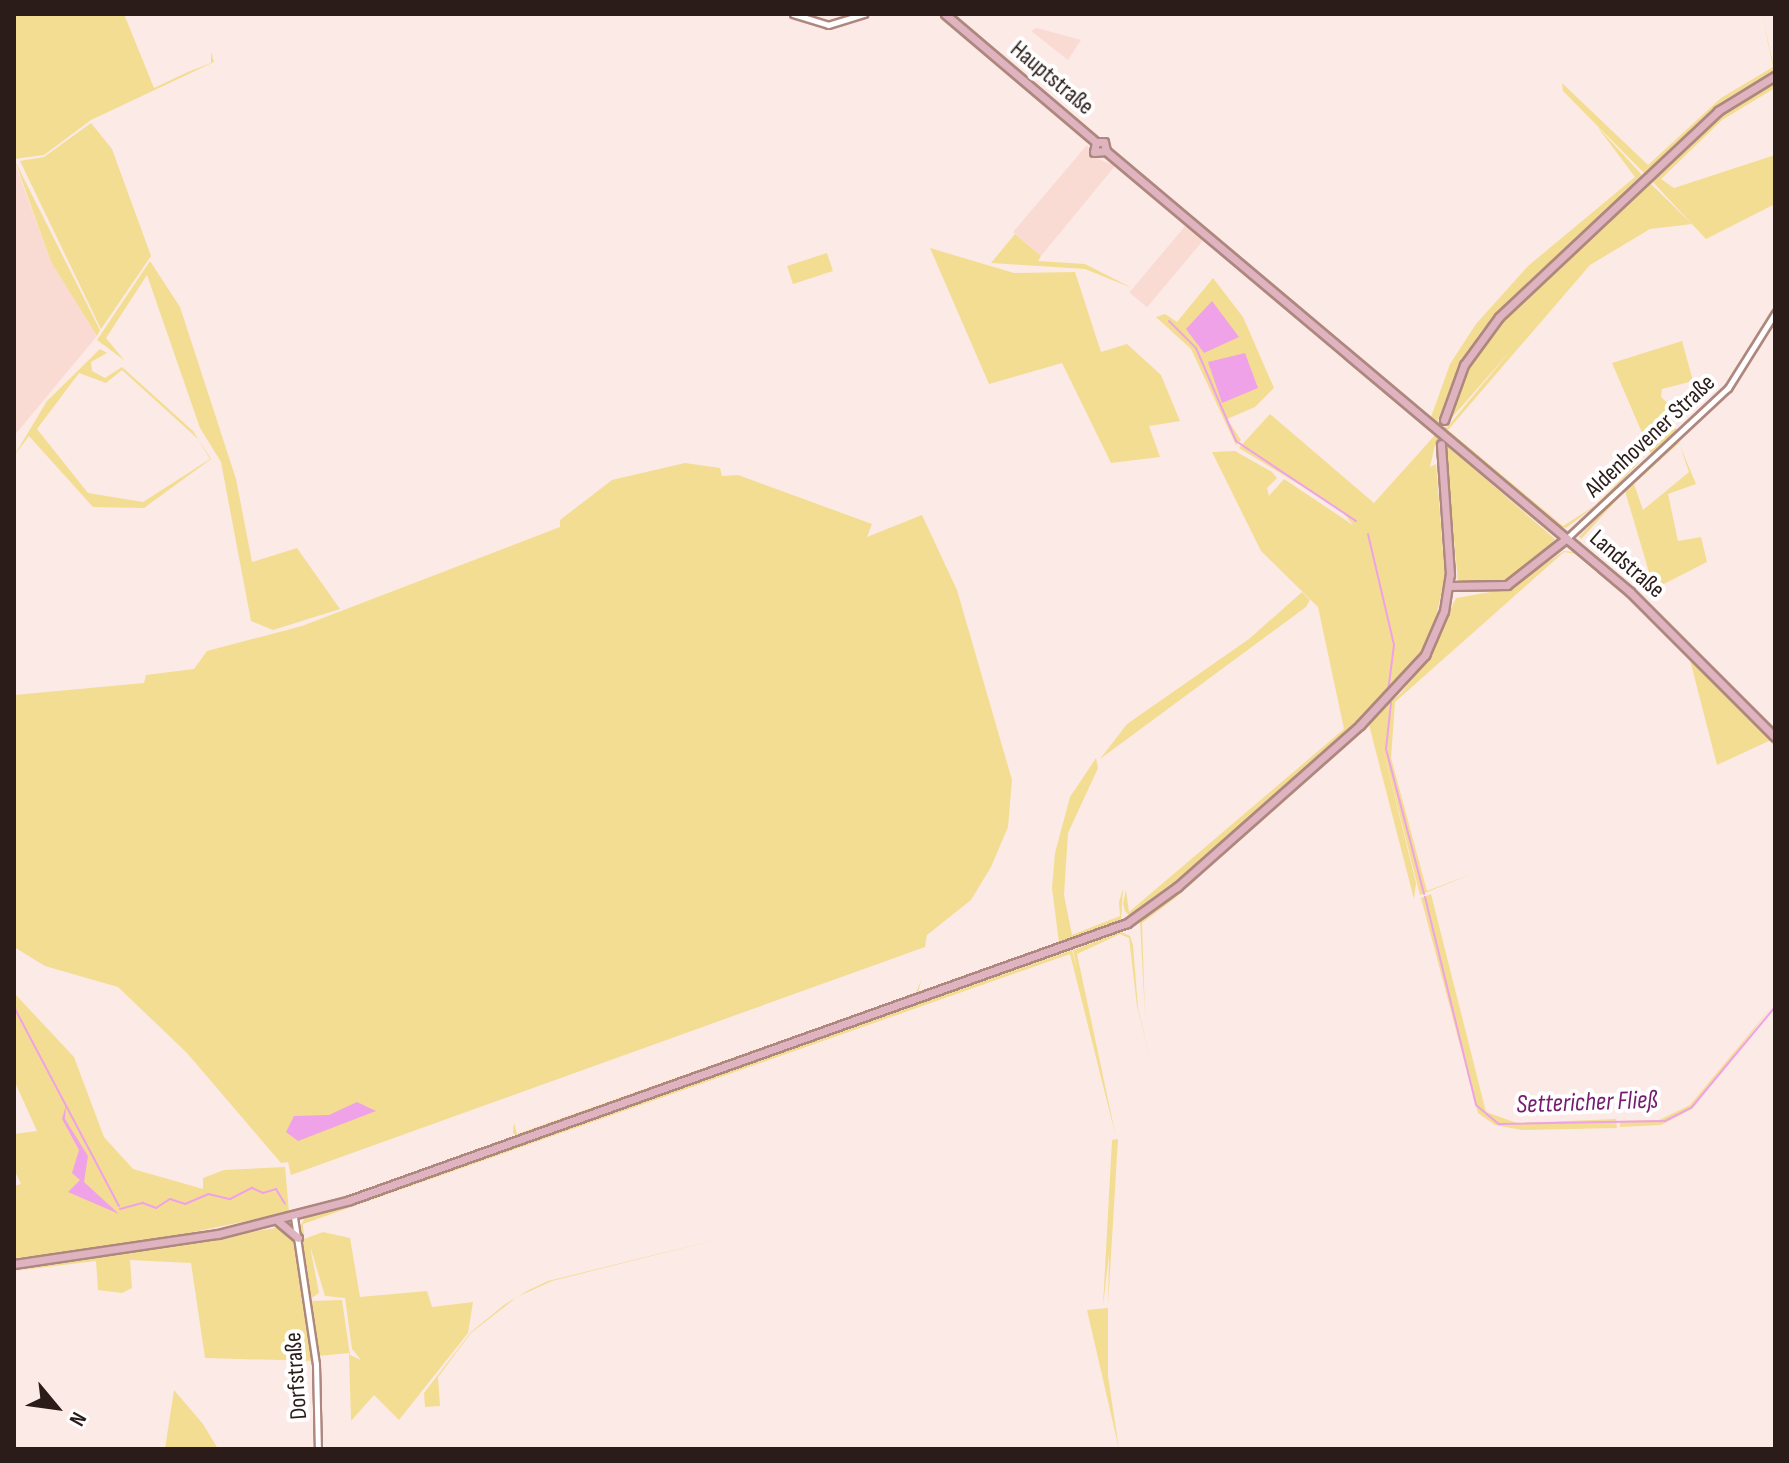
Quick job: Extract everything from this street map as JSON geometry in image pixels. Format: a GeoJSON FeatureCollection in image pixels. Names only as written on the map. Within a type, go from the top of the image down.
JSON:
{"type":"FeatureCollection","features":[{"type":"Feature","properties":{"kind":"main road","name":"Hauptstraße"},"geometry":{"type":"LineString","coordinates":[[945,14],[1096,142],[1096,154],[1106,151]]}},
{"type":"Feature","properties":{"kind":"main road"},"geometry":{"type":"LineString","coordinates":[[1444,420],[1464,365],[1499,317],[1718,111],[1775,76]]}},
{"type":"Feature","properties":{"kind":"main road","name":"Landstraße"},"geometry":{"type":"LineString","coordinates":[[1106,151],[1567,538],[1660,620],[1775,737]]}},
{"type":"Feature","properties":{"kind":"main road"},"geometry":{"type":"LineString","coordinates":[[14,1264],[294,1217],[1127,923],[1177,887],[1391,697],[1425,655],[1446,604],[1450,574],[1441,444]]}},
{"type":"Feature","properties":{"kind":"main road"},"geometry":{"type":"LineString","coordinates":[[1449,586],[1474,589],[1514,582],[1567,538]]}},
{"type":"Feature","properties":{"kind":"main road"},"geometry":{"type":"LineString","coordinates":[[1450,574],[1460,588]]}},
{"type":"Feature","properties":{"kind":"main road"},"geometry":{"type":"LineString","coordinates":[[1446,604],[1460,588]]}},
{"type":"Feature","properties":{"kind":"main road"},"geometry":{"type":"LineString","coordinates":[[276,1221],[298,1238]]}},
{"type":"Feature","properties":{"kind":"street"},"geometry":{"type":"LineString","coordinates":[[793,14],[828,25],[864,14]]}},
{"type":"Feature","properties":{"kind":"street","name":"Aldenhovener Straße"},"geometry":{"type":"LineString","coordinates":[[1567,538],[1728,388],[1775,313]]}},
{"type":"Feature","properties":{"kind":"street","name":"Dorfstraße"},"geometry":{"type":"LineString","coordinates":[[294,1217],[308,1300],[318,1449]]}},
{"type":"Feature","properties":{"kind":"shaded area"},"geometry":{"type":"Polygon","coordinates":[[[14,14],[124,14],[154,88],[211,63],[211,52],[214,62],[91,120],[44,155],[14,159],[14,14]]]}},
{"type":"Feature","properties":{"kind":"shaded area"},"geometry":{"type":"Polygon","coordinates":[[[1762,14],[1775,72],[1731,96],[1645,174],[1563,91],[1562,83],[1648,165],[1721,98],[1773,67],[1762,14]]]}},
{"type":"Feature","properties":{"kind":"shaded area"},"geometry":{"type":"Polygon","coordinates":[[[1037,28],[1081,40],[1068,60],[1031,31],[1037,28]]]}},
{"type":"Feature","properties":{"kind":"shaded area"},"geometry":{"type":"Polygon","coordinates":[[[1775,80],[1775,88],[1722,120],[1661,179],[1674,188],[1775,155],[1775,204],[1706,239],[1650,179],[1720,114],[1775,80]]]}},
{"type":"Feature","properties":{"kind":"shaded area"},"geometry":{"type":"Polygon","coordinates":[[[91,123],[112,149],[151,256],[101,329],[20,161],[44,157],[91,123]]]}},
{"type":"Feature","properties":{"kind":"shaded area"},"geometry":{"type":"Polygon","coordinates":[[[1596,125],[1642,175],[1482,330],[1460,364],[1437,422],[1451,413],[1472,358],[1500,321],[1648,181],[1692,224],[1650,229],[1590,265],[1448,430],[1563,526],[1596,505],[1648,452],[1607,497],[1566,528],[1558,526],[1444,431],[1511,350],[1442,429],[1340,343],[1431,417],[1450,364],[1476,324],[1528,266],[1635,177],[1596,125]]]}},
{"type":"Feature","properties":{"kind":"shaded area"},"geometry":{"type":"Polygon","coordinates":[[[1087,145],[1092,156],[1115,166],[1041,256],[1013,232],[1087,145]]]}},
{"type":"Feature","properties":{"kind":"shaded area"},"geometry":{"type":"Polygon","coordinates":[[[14,161],[51,262],[97,336],[14,436],[14,161]]]}},
{"type":"Feature","properties":{"kind":"shaded area"},"geometry":{"type":"Polygon","coordinates":[[[15,161],[100,330],[97,336],[51,262],[15,161]]]}},
{"type":"Feature","properties":{"kind":"shaded area"},"geometry":{"type":"Polygon","coordinates":[[[1186,225],[1204,240],[1147,307],[1129,292],[1186,225]]]}},
{"type":"Feature","properties":{"kind":"shaded area"},"geometry":{"type":"Polygon","coordinates":[[[1015,234],[1041,256],[1038,261],[1085,264],[1132,288],[1085,269],[991,263],[1015,234]]]}},
{"type":"Feature","properties":{"kind":"shaded area"},"geometry":{"type":"Polygon","coordinates":[[[930,248],[1014,273],[1075,272],[1101,352],[1127,344],[1161,375],[1180,421],[1149,426],[1160,457],[1111,463],[1062,363],[989,384],[930,248]]]}},
{"type":"Feature","properties":{"kind":"shaded area"},"geometry":{"type":"Polygon","coordinates":[[[827,253],[833,271],[793,284],[787,266],[827,253]]]}},
{"type":"Feature","properties":{"kind":"shaded area"},"geometry":{"type":"Polygon","coordinates":[[[150,261],[180,307],[236,479],[252,562],[297,548],[340,609],[273,630],[251,621],[221,462],[200,428],[147,275],[106,338],[124,360],[97,340],[150,261]]]}},
{"type":"Feature","properties":{"kind":"shaded area"},"geometry":{"type":"Polygon","coordinates":[[[1213,278],[1243,317],[1274,388],[1255,407],[1227,419],[1241,440],[1236,445],[1191,349],[1156,317],[1165,314],[1177,322],[1213,278]]]}},
{"type":"Feature","properties":{"kind":"shaded area"},"geometry":{"type":"Polygon","coordinates":[[[1212,301],[1239,337],[1204,353],[1186,329],[1212,301]]]}},
{"type":"Feature","properties":{"kind":"shaded area"},"geometry":{"type":"Polygon","coordinates":[[[1682,341],[1693,381],[1662,389],[1661,397],[1677,412],[1673,425],[1679,432],[1652,456],[1612,363],[1682,341]]]}},
{"type":"Feature","properties":{"kind":"shaded area"},"geometry":{"type":"Polygon","coordinates":[[[100,349],[107,353],[91,362],[92,371],[105,378],[122,367],[193,431],[211,459],[144,508],[93,507],[29,436],[14,456],[47,401],[100,349]],[[122,370],[106,383],[79,373],[37,429],[88,493],[143,502],[210,459],[198,439],[122,370]]]}},
{"type":"Feature","properties":{"kind":"shaded area"},"geometry":{"type":"Polygon","coordinates":[[[1245,353],[1258,388],[1222,403],[1208,362],[1245,353]]]}},
{"type":"Feature","properties":{"kind":"shaded area"},"geometry":{"type":"Polygon","coordinates":[[[1270,414],[1374,503],[1435,435],[1555,539],[1537,561],[1506,582],[1458,581],[1445,446],[1435,445],[1430,467],[1436,464],[1445,576],[1433,631],[1418,660],[1396,686],[1193,868],[1129,915],[1123,904],[1126,890],[1129,912],[1344,729],[1318,607],[1261,551],[1212,452],[1235,451],[1272,472],[1277,478],[1267,488],[1269,496],[1284,479],[1353,525],[1341,510],[1239,448],[1270,414]]]}},
{"type":"Feature","properties":{"kind":"shaded area"},"geometry":{"type":"Polygon","coordinates":[[[1678,441],[1634,484],[1643,510],[1689,472],[1680,445],[1696,484],[1668,494],[1678,541],[1701,537],[1707,562],[1654,589],[1625,491],[1581,539],[1579,537],[1600,514],[1678,441]]]}},
{"type":"Feature","properties":{"kind":"shaded area"},"geometry":{"type":"Polygon","coordinates":[[[685,463],[720,468],[722,476],[738,475],[872,524],[867,537],[922,515],[957,590],[1012,780],[1008,827],[991,867],[971,900],[927,935],[925,947],[291,1175],[288,1162],[281,1163],[187,1053],[118,987],[45,966],[14,947],[14,695],[144,683],[146,675],[194,669],[207,651],[302,626],[560,527],[560,520],[612,480],[685,463]]]}},
{"type":"Feature","properties":{"kind":"shaded area"},"geometry":{"type":"Polygon","coordinates":[[[1564,551],[1574,552],[1629,598],[1771,740],[1717,765],[1690,660],[1630,600],[1576,554],[1564,552],[1395,702],[1391,758],[1427,891],[1474,873],[1420,895],[1378,729],[1416,883],[1414,899],[1369,725],[1174,899],[1142,923],[1145,1017],[1140,920],[1401,693],[1426,662],[1456,598],[1508,589],[1564,551]]]}},
{"type":"Feature","properties":{"kind":"shaded area"},"geometry":{"type":"Polygon","coordinates":[[[1302,592],[1310,600],[1306,607],[1100,759],[1127,724],[1249,639],[1302,592]]]}},
{"type":"Feature","properties":{"kind":"shaded area"},"geometry":{"type":"Polygon","coordinates":[[[1096,758],[1098,768],[1068,833],[1064,895],[1072,935],[1120,916],[1119,902],[1123,889],[1121,920],[1110,926],[923,992],[1059,943],[1052,888],[1055,853],[1070,797],[1096,758]]]}},
{"type":"Feature","properties":{"kind":"shaded area"},"geometry":{"type":"Polygon","coordinates":[[[1431,894],[1486,1112],[1517,1123],[1616,1119],[1617,1128],[1522,1130],[1495,1125],[1478,1113],[1421,898],[1431,894]]]}},
{"type":"Feature","properties":{"kind":"shaded area"},"geometry":{"type":"Polygon","coordinates":[[[1121,932],[1130,936],[1133,945],[1138,1008],[1152,1066],[1137,1006],[1129,938],[1120,934],[1077,954],[1116,1137],[1070,954],[303,1224],[304,1239],[323,1232],[350,1238],[360,1297],[427,1291],[432,1307],[473,1302],[468,1333],[399,1420],[374,1395],[351,1421],[349,1353],[318,1356],[311,1301],[342,1300],[350,1355],[361,1360],[352,1349],[345,1298],[325,1296],[310,1246],[319,1293],[310,1299],[300,1227],[304,1219],[1072,950],[1077,971],[1073,950],[1121,932]]]}},
{"type":"Feature","properties":{"kind":"shaded area"},"geometry":{"type":"Polygon","coordinates":[[[921,980],[918,994],[518,1137],[513,1133],[514,1123],[517,1134],[916,993],[921,980]]]}},
{"type":"Feature","properties":{"kind":"shaded area"},"geometry":{"type":"Polygon","coordinates":[[[14,993],[74,1057],[104,1137],[133,1169],[203,1189],[203,1178],[224,1170],[285,1167],[289,1212],[121,1247],[14,1258],[14,1186],[21,1184],[14,1169],[14,1134],[37,1131],[14,1080],[14,993]]]}},
{"type":"Feature","properties":{"kind":"shaded area"},"geometry":{"type":"Polygon","coordinates":[[[1775,1003],[1692,1109],[1661,1125],[1620,1127],[1620,1121],[1659,1120],[1690,1105],[1775,1003]]]}},
{"type":"Feature","properties":{"kind":"shaded area"},"geometry":{"type":"Polygon","coordinates":[[[357,1102],[376,1111],[298,1141],[286,1132],[294,1116],[329,1115],[357,1102]]]}},
{"type":"Feature","properties":{"kind":"shaded area"},"geometry":{"type":"Polygon","coordinates":[[[66,1105],[65,1119],[88,1156],[84,1182],[119,1214],[68,1192],[80,1180],[72,1173],[79,1150],[62,1119],[66,1105]]]}},
{"type":"Feature","properties":{"kind":"shaded area"},"geometry":{"type":"Polygon","coordinates":[[[1118,1139],[1108,1305],[1109,1254],[1103,1306],[1112,1140],[1118,1139]]]}},
{"type":"Feature","properties":{"kind":"shaded area"},"geometry":{"type":"Polygon","coordinates":[[[282,1227],[298,1249],[315,1361],[205,1358],[191,1263],[130,1260],[132,1288],[122,1293],[98,1290],[96,1261],[14,1271],[282,1227]]]}},
{"type":"Feature","properties":{"kind":"shaded area"},"geometry":{"type":"Polygon","coordinates":[[[735,1235],[552,1281],[518,1297],[548,1281],[735,1235]]]}},
{"type":"Feature","properties":{"kind":"shaded area"},"geometry":{"type":"Polygon","coordinates":[[[516,1297],[471,1333],[438,1377],[440,1406],[425,1407],[424,1393],[471,1332],[516,1297]]]}},
{"type":"Feature","properties":{"kind":"shaded area"},"geometry":{"type":"Polygon","coordinates":[[[1108,1308],[1108,1376],[1119,1449],[1087,1310],[1108,1308]]]}},
{"type":"Feature","properties":{"kind":"shaded area"},"geometry":{"type":"Polygon","coordinates":[[[174,1390],[203,1424],[218,1449],[165,1449],[174,1390]]]}},
{"type":"Feature","properties":{"kind":"waterway","name":"Settericher Fließ"},"geometry":{"type":"LineString","coordinates":[[1169,321],[1196,348],[1236,441],[1356,521]]}},
{"type":"Feature","properties":{"kind":"waterway","name":"Settericher Fließ"},"geometry":{"type":"LineString","coordinates":[[1368,534],[1394,645],[1388,692]]}},
{"type":"Feature","properties":{"kind":"waterway","name":"Settericher Fließ"},"geometry":{"type":"LineString","coordinates":[[1391,703],[1386,749],[1424,894]]}},
{"type":"Feature","properties":{"kind":"waterway","name":"Settericher Fließ"},"geometry":{"type":"LineString","coordinates":[[1425,897],[1476,1105],[1499,1124],[1665,1121],[1692,1107],[1775,1007]]}},
{"type":"Feature","properties":{"kind":"waterway"},"geometry":{"type":"LineString","coordinates":[[14,1007],[119,1206]]}},
{"type":"Feature","properties":{"kind":"waterway"},"geometry":{"type":"LineString","coordinates":[[120,1209],[143,1203],[156,1208],[170,1199],[185,1204],[208,1194],[230,1199],[252,1188],[263,1193],[276,1189],[285,1204]]}},
{"type":"Feature","properties":{"kind":"tunnel"},"geometry":{"type":"LineString","coordinates":[[1441,444],[1444,420]]}}]}
